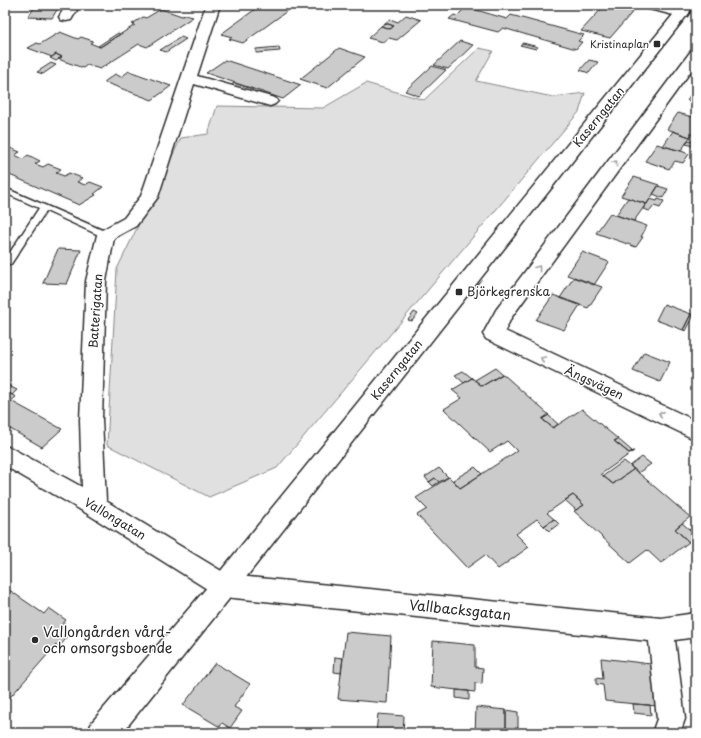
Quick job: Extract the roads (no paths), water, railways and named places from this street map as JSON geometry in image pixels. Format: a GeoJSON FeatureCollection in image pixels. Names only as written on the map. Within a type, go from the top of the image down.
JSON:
{"type":"FeatureCollection","features":[{"type":"Feature","properties":{"kind":"main road","name":"Kaserngatan"},"geometry":{"type":"LineString","coordinates":[[103,733],[224,586],[685,9]]}},
{"type":"Feature","properties":{"kind":"street"},"geometry":{"type":"LineString","coordinates":[[66,17],[73,5]]}},
{"type":"Feature","properties":{"kind":"street"},"geometry":{"type":"LineString","coordinates":[[106,235],[130,222],[149,197],[213,5]]}},
{"type":"Feature","properties":{"kind":"street"},"geometry":{"type":"LineString","coordinates":[[650,5],[685,9]]}},
{"type":"Feature","properties":{"kind":"street"},"geometry":{"type":"LineString","coordinates":[[690,73],[696,54]]}},
{"type":"Feature","properties":{"kind":"street","name":"Ängsvägen"},"geometry":{"type":"LineString","coordinates":[[690,73],[503,315],[492,334],[696,431]]}},
{"type":"Feature","properties":{"kind":"street"},"geometry":{"type":"LineString","coordinates":[[189,78],[270,101]]}},
{"type":"Feature","properties":{"kind":"street","name":"Batterigatan"},"geometry":{"type":"LineString","coordinates":[[94,506],[90,420],[96,281],[106,235]]}},
{"type":"Feature","properties":{"kind":"street","name":"Vallongatan"},"geometry":{"type":"LineString","coordinates":[[8,461],[94,506],[224,586]]}},
{"type":"Feature","properties":{"kind":"street","name":"Vallbacksgatan"},"geometry":{"type":"LineString","coordinates":[[224,586],[661,630],[696,626]]}},
{"type":"Feature","properties":{"kind":"street"},"geometry":{"type":"LineString","coordinates":[[661,630],[671,719],[666,733]]}},
{"type":"Feature","properties":{"kind":"lane"},"geometry":{"type":"LineString","coordinates":[[5,190],[106,235]]}},
{"type":"Feature","properties":{"kind":"lane"},"geometry":{"type":"LineString","coordinates":[[8,262],[44,208]]}},
{"type":"Feature","properties":{"kind":"place","name":"Kristinaplan"},"geometry":{"type":"Point","coordinates":[657,44]}},
{"type":"Feature","properties":{"kind":"place","name":"Björkegrenska"},"geometry":{"type":"Point","coordinates":[459,292]}},
{"type":"Feature","properties":{"kind":"place","name":"Vallongården vård- och omsorgsboende"},"geometry":{"type":"Point","coordinates":[35,640]}}]}
